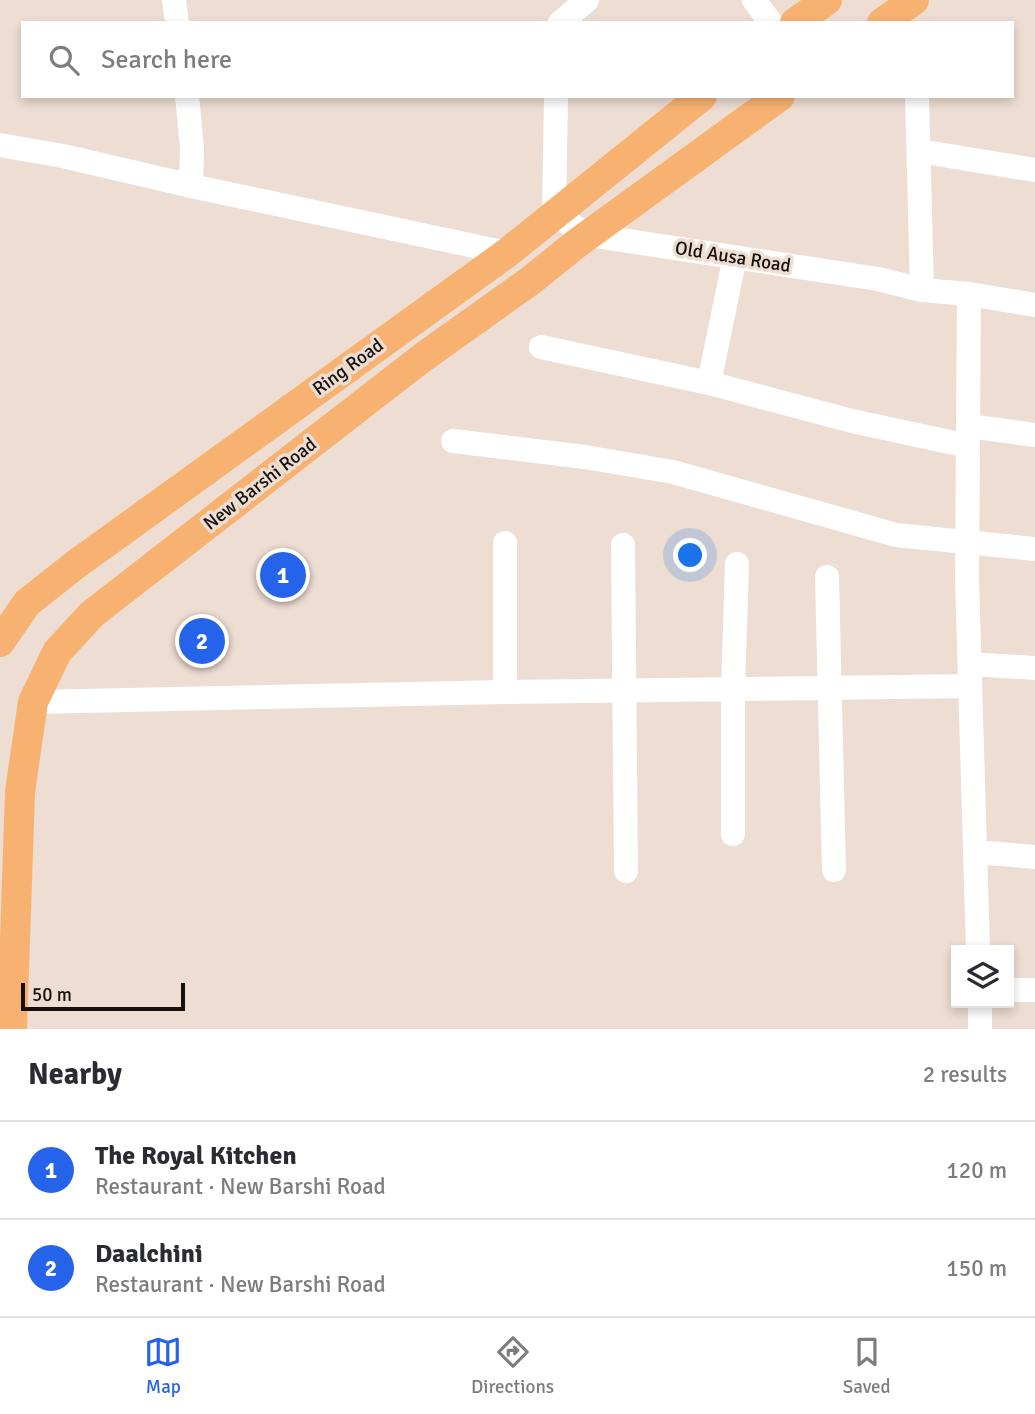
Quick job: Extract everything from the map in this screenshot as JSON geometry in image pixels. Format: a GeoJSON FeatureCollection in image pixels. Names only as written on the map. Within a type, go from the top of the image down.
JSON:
{"type":"FeatureCollection","features":[{"type":"Feature","properties":{"kind":"main road"},"geometry":{"type":"LineString","coordinates":[[798,21],[827,0]]}},
{"type":"Feature","properties":{"kind":"main road"},"geometry":{"type":"LineString","coordinates":[[886,21],[911,9]]}},
{"type":"Feature","properties":{"kind":"main road","name":"Ring Road"},"geometry":{"type":"LineString","coordinates":[[0,642],[27,604],[75,565],[507,253],[700,98]]}},
{"type":"Feature","properties":{"kind":"main road","name":"New Barshi Road"},"geometry":{"type":"LineString","coordinates":[[12,1029],[20,792],[33,702],[57,652],[92,614],[422,358],[777,98]]}},
{"type":"Feature","properties":{"kind":"street"},"geometry":{"type":"LineString","coordinates":[[174,0],[177,21]]}},
{"type":"Feature","properties":{"kind":"street"},"geometry":{"type":"LineString","coordinates":[[557,0],[558,21]]}},
{"type":"Feature","properties":{"kind":"street"},"geometry":{"type":"LineString","coordinates":[[561,21],[587,0]]}},
{"type":"Feature","properties":{"kind":"street"},"geometry":{"type":"LineString","coordinates":[[754,0],[770,21]]}},
{"type":"Feature","properties":{"kind":"street"},"geometry":{"type":"LineString","coordinates":[[187,98],[192,148],[191,186]]}},
{"type":"Feature","properties":{"kind":"street"},"geometry":{"type":"LineString","coordinates":[[554,215],[556,98]]}},
{"type":"Feature","properties":{"kind":"street"},"geometry":{"type":"LineString","coordinates":[[917,98],[922,290]]}},
{"type":"Feature","properties":{"kind":"street"},"geometry":{"type":"LineString","coordinates":[[0,145],[63,156],[507,253]]}},
{"type":"Feature","properties":{"kind":"street"},"geometry":{"type":"LineString","coordinates":[[919,151],[1035,170]]}},
{"type":"Feature","properties":{"kind":"street","name":"Old Ausa Road"},"geometry":{"type":"LineString","coordinates":[[554,215],[589,234],[878,279],[922,290],[969,294],[1035,305]]}},
{"type":"Feature","properties":{"kind":"street"},"geometry":{"type":"LineString","coordinates":[[709,383],[735,257]]}},
{"type":"Feature","properties":{"kind":"street"},"geometry":{"type":"LineString","coordinates":[[969,294],[967,543],[978,945]]}},
{"type":"Feature","properties":{"kind":"street"},"geometry":{"type":"LineString","coordinates":[[541,347],[709,383],[852,421],[968,436],[1035,435]]}},
{"type":"Feature","properties":{"kind":"street"},"geometry":{"type":"LineString","coordinates":[[453,441],[585,457],[673,472],[896,534],[1035,548]]}},
{"type":"Feature","properties":{"kind":"street"},"geometry":{"type":"LineString","coordinates":[[505,543],[505,692]]}},
{"type":"Feature","properties":{"kind":"street"},"geometry":{"type":"LineString","coordinates":[[623,545],[626,871]]}},
{"type":"Feature","properties":{"kind":"street"},"geometry":{"type":"LineString","coordinates":[[733,834],[733,689],[737,564]]}},
{"type":"Feature","properties":{"kind":"street"},"geometry":{"type":"LineString","coordinates":[[827,577],[834,870]]}},
{"type":"Feature","properties":{"kind":"street"},"geometry":{"type":"LineString","coordinates":[[33,702],[505,692],[829,689],[1035,668]]}},
{"type":"Feature","properties":{"kind":"street"},"geometry":{"type":"LineString","coordinates":[[975,852],[1035,857]]}},
{"type":"Feature","properties":{"kind":"street"},"geometry":{"type":"LineString","coordinates":[[1014,990],[1035,990]]}},
{"type":"Feature","properties":{"kind":"street"},"geometry":{"type":"LineString","coordinates":[[980,1008],[980,1029]]}},
{"type":"Feature","properties":{"kind":"place","name":"The Royal Kitchen"},"geometry":{"type":"Point","coordinates":[283,575]}},
{"type":"Feature","properties":{"kind":"place","name":"Daalchini"},"geometry":{"type":"Point","coordinates":[202,641]}}]}
